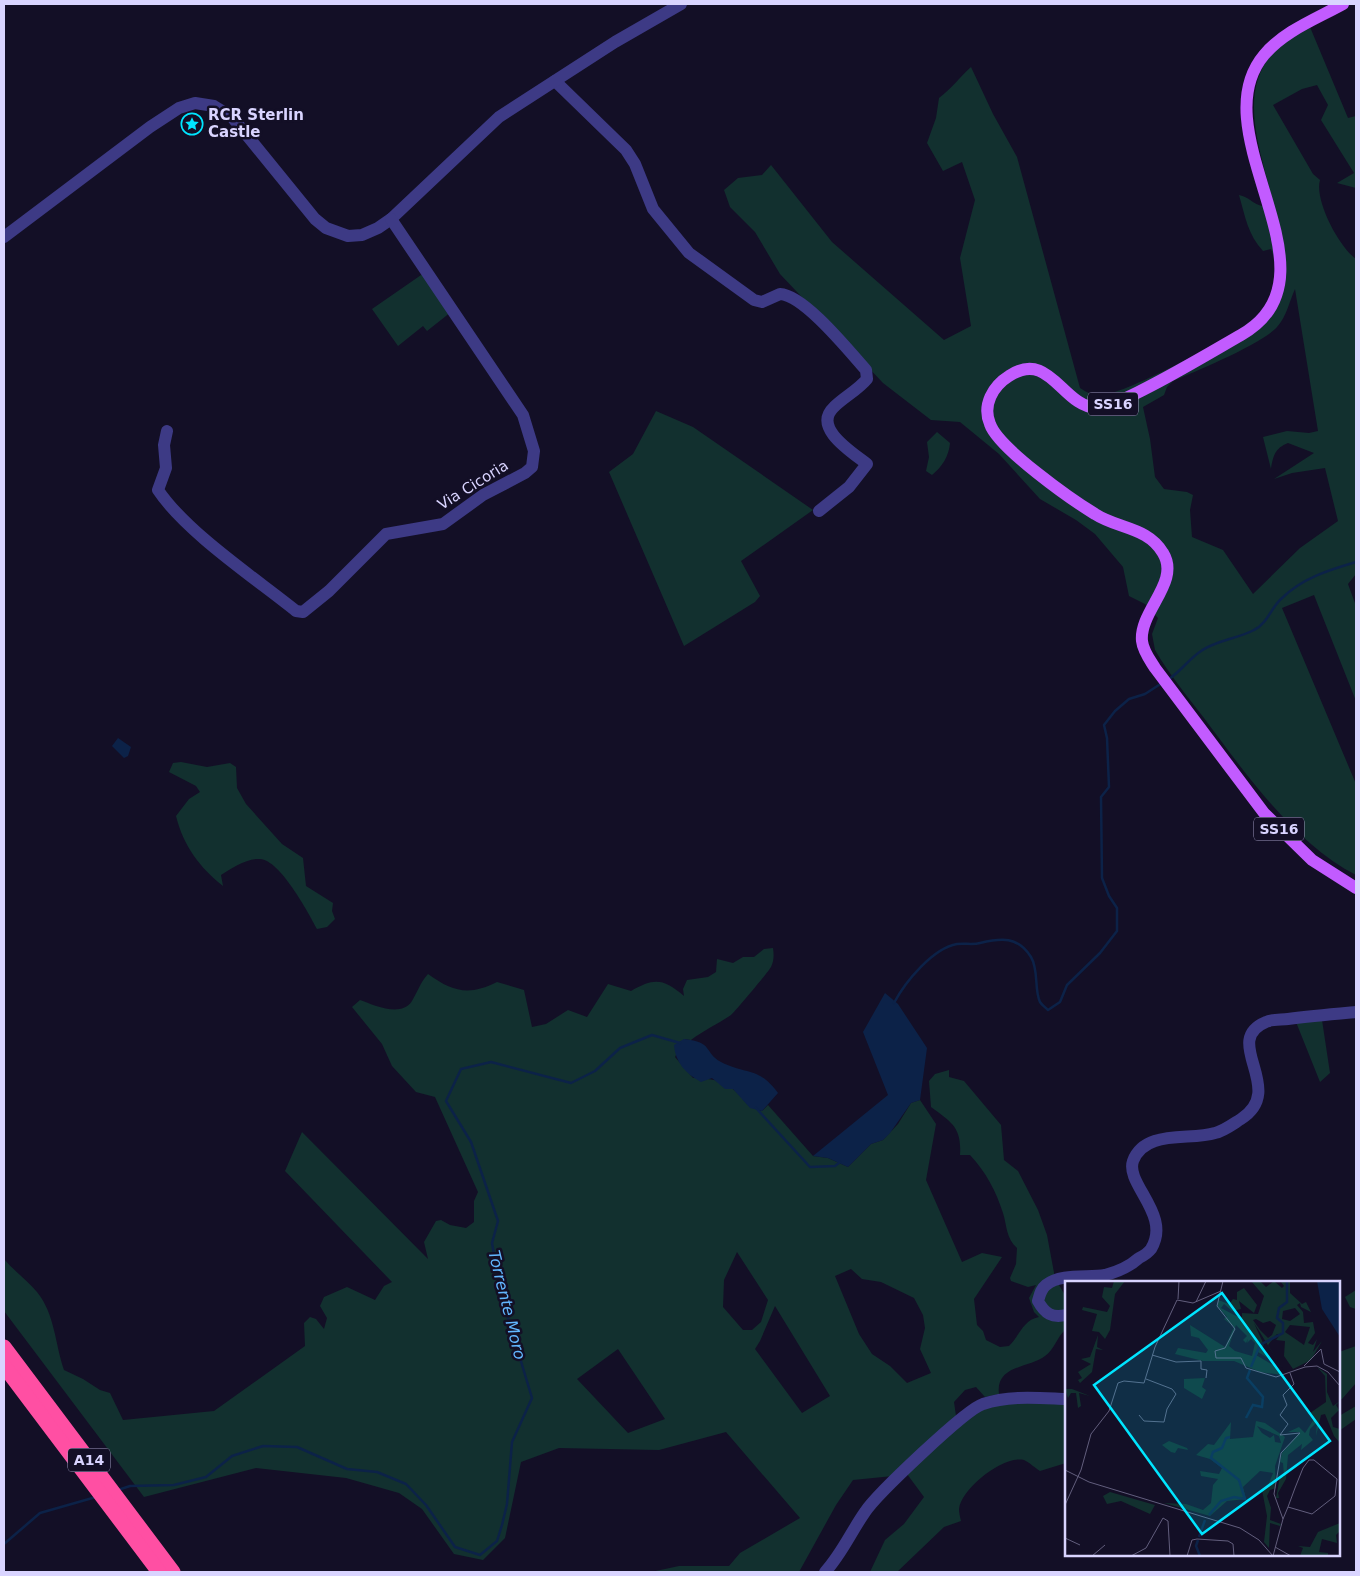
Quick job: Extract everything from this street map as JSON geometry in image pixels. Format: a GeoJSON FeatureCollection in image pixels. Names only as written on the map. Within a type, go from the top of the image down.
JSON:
{"type":"FeatureCollection","features":[{"type":"Feature","properties":{"kind":"highway","name":"A14"},"geometry":{"type":"LineString","coordinates":[[4,1347],[173,1572]]}},
{"type":"Feature","properties":{"kind":"highway","name":"A14"},"geometry":{"type":"LineString","coordinates":[[4,1366],[159,1572]]}},
{"type":"Feature","properties":{"kind":"main road","name":"SS16"},"geometry":{"type":"LineString","coordinates":[[1343,4],[1325,10],[1275,43],[1263,56],[1250,84],[1246,111],[1277,244],[1281,269],[1280,289],[1266,316],[1254,328],[1242,335],[1124,399],[1102,408],[1080,403],[1050,376],[1034,369],[1015,372],[1004,379],[995,388],[988,402],[990,424],[1015,454],[1097,516],[1145,534],[1160,548],[1167,564],[1166,576],[1143,629],[1144,651],[1264,813],[1290,842],[1334,876],[1356,888]]}},
{"type":"Feature","properties":{"kind":"street"},"geometry":{"type":"LineString","coordinates":[[4,237],[150,127],[179,108],[195,103],[214,106],[232,117],[315,219],[326,228],[348,236],[362,235],[391,219],[486,127],[615,42],[681,4]]}},
{"type":"Feature","properties":{"kind":"street"},"geometry":{"type":"LineString","coordinates":[[555,81],[626,150],[635,164],[653,209],[688,253],[754,300],[762,302],[780,294],[794,299],[815,316],[866,370],[868,379],[834,407],[829,413],[827,423],[834,436],[867,464],[849,487],[819,511]]}},
{"type":"Feature","properties":{"kind":"street","name":"Via Cicoria"},"geometry":{"type":"LineString","coordinates":[[167,431],[164,445],[166,468],[158,490],[165,500],[201,534],[296,611],[303,612],[329,591],[386,534],[442,524],[483,495],[525,473],[532,466],[534,451],[523,415],[391,219]]}},
{"type":"Feature","properties":{"kind":"street"},"geometry":{"type":"LineString","coordinates":[[1065,1315],[1059,1317],[1048,1315],[1042,1309],[1038,1301],[1042,1289],[1048,1283],[1062,1279],[1106,1274],[1135,1262],[1150,1250],[1155,1238],[1155,1220],[1143,1192],[1132,1176],[1133,1161],[1143,1147],[1160,1139],[1215,1134],[1246,1116],[1259,1099],[1259,1085],[1249,1055],[1249,1042],[1253,1030],[1267,1021],[1356,1012]]}},
{"type":"Feature","properties":{"kind":"street"},"geometry":{"type":"LineString","coordinates":[[825,1572],[834,1562],[866,1510],[960,1418],[981,1404],[1012,1398],[1065,1399]]}},
{"type":"Feature","properties":{"kind":"green space"},"geometry":{"type":"Polygon","coordinates":[[[1310,27],[1348,118],[1356,116],[1356,188],[1337,183],[1354,173],[1321,120],[1328,105],[1317,85],[1302,89],[1273,105],[1313,174],[1320,180],[1321,199],[1329,222],[1342,244],[1356,259],[1356,574],[1348,584],[1356,606],[1356,701],[1314,595],[1282,608],[1356,784],[1356,875],[1333,861],[1291,826],[1236,761],[1160,659],[1155,650],[1152,634],[1158,618],[1145,604],[1129,596],[1123,567],[1095,534],[1076,520],[1040,499],[999,454],[960,422],[931,420],[883,383],[780,274],[755,232],[730,207],[724,190],[738,178],[762,175],[771,165],[832,242],[944,340],[971,326],[960,258],[975,200],[962,162],[943,171],[927,143],[936,118],[939,98],[971,67],[993,114],[1017,157],[1080,388],[1095,395],[1105,395],[1139,383],[1210,347],[1249,322],[1260,313],[1270,298],[1276,274],[1274,257],[1271,249],[1263,251],[1254,238],[1239,195],[1262,206],[1272,199],[1255,125],[1256,87],[1262,70],[1272,54],[1285,42],[1310,27]],[[1295,289],[1283,318],[1269,334],[1228,357],[1173,381],[1167,387],[1164,395],[1143,407],[1155,477],[1164,489],[1187,492],[1193,495],[1190,510],[1192,537],[1223,550],[1253,594],[1300,548],[1338,521],[1325,468],[1292,473],[1274,479],[1314,453],[1288,443],[1280,447],[1275,453],[1271,469],[1263,437],[1287,431],[1309,433],[1318,431],[1295,289]]]}},
{"type":"Feature","properties":{"kind":"green space"},"geometry":{"type":"Polygon","coordinates":[[[424,273],[451,312],[427,331],[423,326],[398,346],[372,309],[424,273]]]}},
{"type":"Feature","properties":{"kind":"green space"},"geometry":{"type":"Polygon","coordinates":[[[656,411],[693,427],[813,510],[741,561],[760,596],[755,602],[684,646],[609,472],[633,454],[656,411]]]}},
{"type":"Feature","properties":{"kind":"green space"},"geometry":{"type":"Polygon","coordinates":[[[937,432],[950,443],[944,461],[932,475],[926,471],[929,457],[927,442],[937,432]]]}},
{"type":"Feature","properties":{"kind":"green space"},"geometry":{"type":"Polygon","coordinates":[[[181,762],[207,767],[230,763],[236,767],[237,788],[246,804],[282,844],[303,858],[306,886],[333,903],[332,911],[335,919],[327,927],[317,929],[293,888],[276,868],[268,862],[255,859],[234,867],[221,875],[223,886],[207,872],[193,855],[183,837],[176,816],[189,799],[200,792],[196,786],[169,772],[173,763],[181,762]]]}},
{"type":"Feature","properties":{"kind":"green space"},"geometry":{"type":"Polygon","coordinates":[[[773,948],[774,958],[771,967],[739,1007],[731,1015],[691,1040],[684,1039],[675,1057],[693,1078],[710,1079],[725,1084],[756,1109],[762,1111],[768,1105],[813,1156],[828,1158],[848,1167],[871,1144],[883,1140],[898,1124],[911,1103],[920,1100],[936,1124],[926,1180],[962,1262],[982,1253],[1002,1257],[974,1299],[977,1325],[983,1331],[986,1340],[1000,1347],[1009,1346],[1029,1321],[1039,1317],[1034,1312],[1029,1298],[1036,1285],[1028,1287],[1011,1281],[1010,1278],[1016,1264],[1017,1248],[1009,1236],[994,1189],[986,1175],[970,1155],[960,1155],[959,1138],[954,1126],[931,1107],[929,1081],[935,1074],[949,1070],[949,1077],[964,1081],[1001,1125],[1004,1160],[1018,1171],[1038,1210],[1047,1235],[1055,1278],[1065,1295],[1065,1330],[1048,1353],[1039,1360],[1008,1372],[1002,1378],[999,1385],[999,1394],[985,1397],[976,1387],[965,1390],[954,1402],[956,1416],[893,1476],[853,1480],[836,1505],[799,1572],[651,1572],[679,1566],[729,1566],[740,1553],[800,1518],[726,1432],[659,1450],[559,1448],[521,1462],[505,1538],[483,1560],[454,1554],[422,1509],[399,1493],[346,1478],[256,1468],[144,1497],[4,1311],[4,1259],[37,1292],[48,1310],[64,1370],[100,1390],[110,1393],[123,1420],[214,1411],[305,1346],[304,1323],[310,1317],[316,1319],[324,1329],[327,1318],[320,1306],[324,1297],[347,1287],[375,1300],[384,1286],[392,1282],[285,1171],[302,1132],[428,1259],[424,1242],[436,1221],[441,1220],[450,1225],[466,1228],[474,1222],[474,1201],[478,1192],[435,1097],[416,1092],[392,1066],[382,1044],[352,1007],[360,1000],[387,1009],[401,1009],[412,1001],[428,974],[445,985],[461,990],[478,989],[497,982],[524,990],[532,1027],[546,1024],[568,1010],[587,1017],[608,984],[631,991],[652,982],[658,982],[670,986],[684,996],[683,989],[687,980],[708,977],[716,972],[717,959],[733,963],[743,957],[754,957],[764,949],[773,948]],[[737,1252],[724,1280],[723,1307],[743,1330],[752,1330],[761,1322],[768,1300],[737,1252]],[[851,1269],[835,1276],[859,1334],[872,1354],[890,1366],[907,1383],[931,1373],[920,1349],[925,1328],[923,1315],[914,1298],[881,1282],[862,1279],[851,1269]],[[775,1306],[755,1349],[802,1413],[830,1396],[775,1306]],[[618,1349],[577,1379],[628,1433],[665,1419],[618,1349]]]}},
{"type":"Feature","properties":{"kind":"green space"},"geometry":{"type":"Polygon","coordinates":[[[1322,1020],[1330,1073],[1320,1082],[1296,1022],[1322,1020]]]}},
{"type":"Feature","properties":{"kind":"green space"},"geometry":{"type":"Polygon","coordinates":[[[1356,1290],[1356,1309],[1350,1307],[1345,1297],[1356,1290]]]}},
{"type":"Feature","properties":{"kind":"green space"},"geometry":{"type":"Polygon","coordinates":[[[1356,1346],[1356,1383],[1340,1400],[1340,1352],[1356,1346]]]}},
{"type":"Feature","properties":{"kind":"green space"},"geometry":{"type":"Polygon","coordinates":[[[1065,1401],[1065,1463],[1040,1471],[1024,1460],[1015,1460],[995,1468],[984,1475],[967,1492],[959,1509],[961,1521],[944,1527],[897,1572],[870,1572],[885,1540],[904,1524],[924,1497],[907,1474],[946,1436],[968,1418],[990,1407],[1018,1402],[1065,1401]]]}},
{"type":"Feature","properties":{"kind":"green space"},"geometry":{"type":"Polygon","coordinates":[[[1356,1406],[1356,1419],[1340,1430],[1340,1415],[1356,1406]]]}},
{"type":"Feature","properties":{"kind":"water"},"geometry":{"type":"Polygon","coordinates":[[[118,738],[131,747],[128,756],[124,758],[112,746],[118,738]]]}},
{"type":"Feature","properties":{"kind":"water"},"geometry":{"type":"Polygon","coordinates":[[[885,993],[898,1004],[927,1048],[920,1100],[911,1103],[883,1140],[871,1144],[848,1167],[828,1158],[813,1156],[888,1095],[863,1032],[885,993]]]}},
{"type":"Feature","properties":{"kind":"water"},"geometry":{"type":"Polygon","coordinates":[[[684,1039],[700,1042],[721,1062],[758,1075],[771,1084],[778,1093],[762,1111],[750,1108],[733,1089],[725,1089],[712,1078],[701,1082],[682,1067],[677,1057],[674,1045],[684,1039]]]}},
{"type":"Feature","properties":{"kind":"waterway","name":"Torrente Moro"},"geometry":{"type":"LineString","coordinates":[[1169,679],[1207,647],[1247,633],[1258,627],[1266,620],[1278,603],[1298,585],[1326,572],[1356,562]]}},
{"type":"Feature","properties":{"kind":"waterway","name":"Torrente Moro"},"geometry":{"type":"LineString","coordinates":[[894,1003],[912,976],[939,952],[957,944],[975,944],[995,940],[1015,942],[1026,950],[1035,968],[1037,992],[1040,1002],[1048,1010],[1060,1002],[1067,985],[1100,953],[1117,931],[1117,908],[1109,896],[1102,878],[1101,797],[1109,787],[1107,738],[1104,725],[1115,711],[1129,699],[1145,694],[1162,683]]}},
{"type":"Feature","properties":{"kind":"waterway","name":"Torrente Moro"},"geometry":{"type":"LineString","coordinates":[[118,1490],[130,1486],[174,1485],[206,1477],[232,1456],[263,1446],[297,1447],[347,1469],[377,1472],[406,1484],[426,1505],[455,1547],[480,1555],[497,1541],[507,1504],[512,1442],[532,1398],[502,1298],[492,1243],[498,1221],[471,1142],[446,1101],[461,1069],[491,1062],[571,1083],[595,1071],[620,1048],[652,1035],[680,1043]]}},
{"type":"Feature","properties":{"kind":"waterway","name":"Torrente Moro"},"geometry":{"type":"LineString","coordinates":[[756,1108],[810,1167],[835,1166],[840,1162]]}},
{"type":"Feature","properties":{"kind":"waterway","name":"Torrente Moro"},"geometry":{"type":"LineString","coordinates":[[4,1544],[40,1513],[96,1497]]}},
{"type":"Feature","properties":{"kind":"place","name":"RCR Sterlin Castle"},"geometry":{"type":"Point","coordinates":[192,124]}}]}
